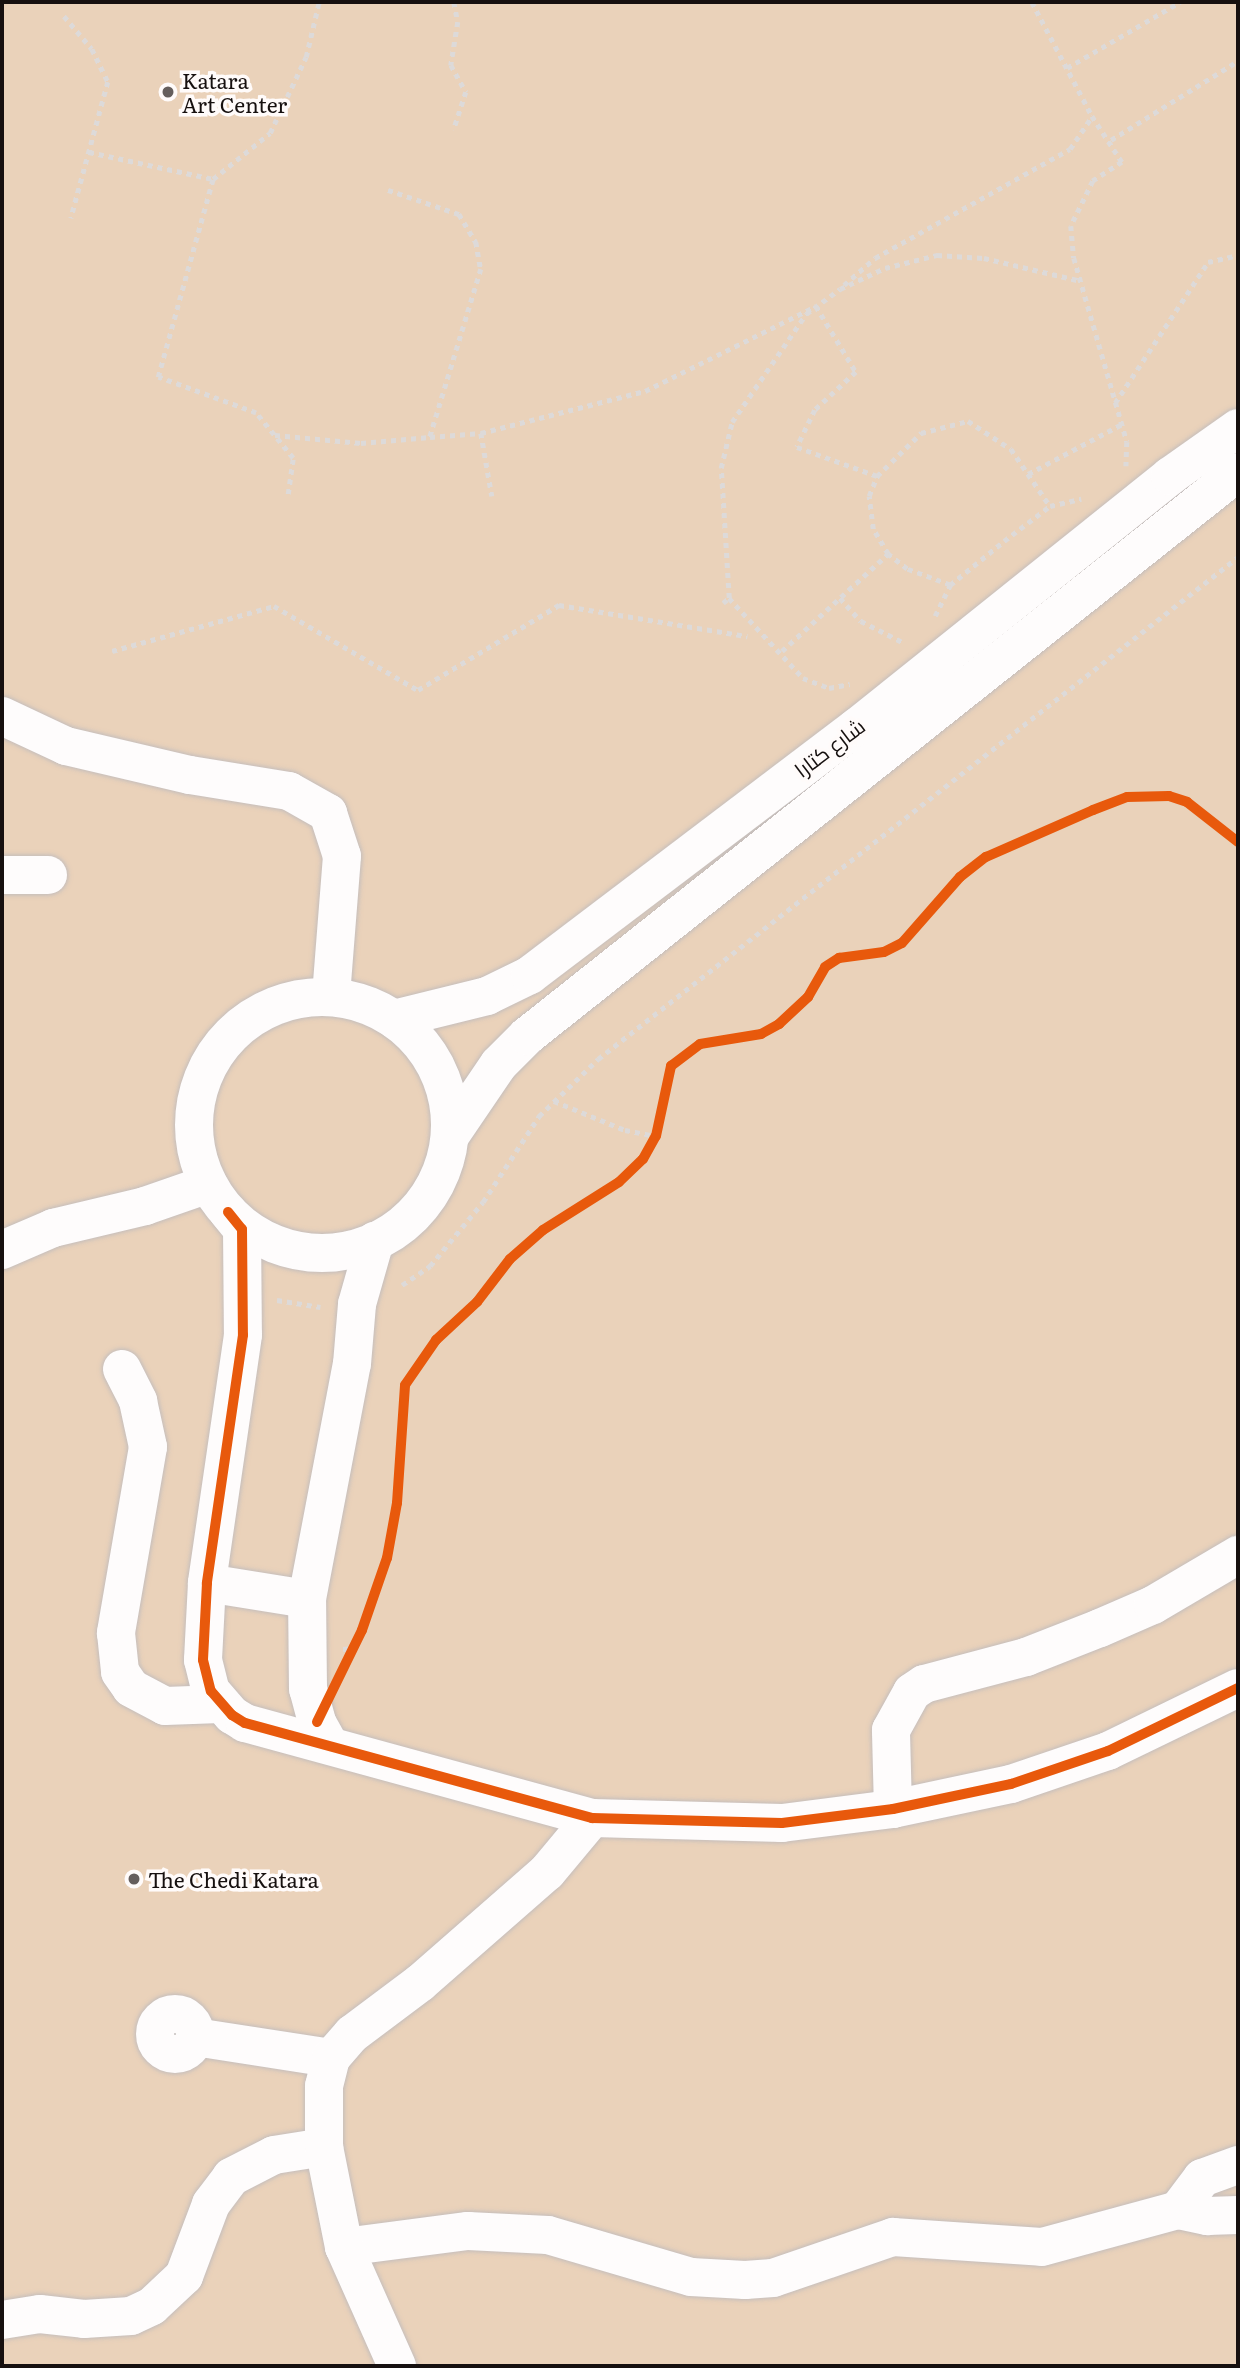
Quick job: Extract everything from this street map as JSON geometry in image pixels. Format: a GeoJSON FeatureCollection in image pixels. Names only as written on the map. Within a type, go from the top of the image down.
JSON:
{"type":"FeatureCollection","features":[{"type":"Feature","properties":{"kind":"street","name":"شارع كتارا"},"geometry":{"type":"LineString","coordinates":[[394,1018],[487,996],[530,975],[857,727],[1170,476],[1238,428]]}},
{"type":"Feature","properties":{"kind":"street","name":"شارع كتارا"},"geometry":{"type":"LineString","coordinates":[[450,1136],[499,1064],[527,1036],[1238,472]]}},
{"type":"Feature","properties":{"kind":"street"},"geometry":{"type":"LineString","coordinates":[[2,716],[66,746],[190,775],[289,791],[328,813],[342,856],[331,997]]}},
{"type":"Feature","properties":{"kind":"street"},"geometry":{"type":"LineString","coordinates":[[2,875],[48,875]]}},
{"type":"Feature","properties":{"kind":"street"},"geometry":{"type":"LineString","coordinates":[[2,1250],[53,1228],[145,1206],[218,1198],[263,1238],[304,1251],[334,1252],[375,1241],[404,1223],[427,1198],[442,1168],[450,1136],[448,1101],[438,1069],[420,1041],[394,1018],[374,1007],[331,997],[295,1000],[261,1012],[232,1034],[210,1063],[197,1096],[194,1124],[197,1155],[218,1198],[242,1228],[243,1335],[208,1583],[203,1660],[211,1691],[220,1704],[246,1723],[592,1818],[782,1823],[893,1809],[1012,1784],[1108,1751],[1238,1688]]}},
{"type":"Feature","properties":{"kind":"street"},"geometry":{"type":"LineString","coordinates":[[329,1744],[317,1722],[309,1689],[307,1600],[352,1364],[357,1304],[375,1241]]}},
{"type":"Feature","properties":{"kind":"street"},"geometry":{"type":"LineString","coordinates":[[122,1369],[138,1401],[148,1447],[116,1633],[120,1672],[139,1694],[165,1706],[220,1704]]}},
{"type":"Feature","properties":{"kind":"street"},"geometry":{"type":"LineString","coordinates":[[893,1809],[891,1730],[912,1692],[924,1684],[1026,1657],[1100,1629],[1153,1605],[1238,1555]]}},
{"type":"Feature","properties":{"kind":"street"},"geometry":{"type":"LineString","coordinates":[[208,1583],[307,1600]]}},
{"type":"Feature","properties":{"kind":"street"},"geometry":{"type":"LineString","coordinates":[[397,2366],[344,2247],[324,2147],[324,2086],[331,2057],[352,2034],[419,1983],[533,1885],[592,1818]]}},
{"type":"Feature","properties":{"kind":"street"},"geometry":{"type":"LineString","coordinates":[[195,2037],[331,2057]]}},
{"type":"Feature","properties":{"kind":"street"},"geometry":{"type":"LineString","coordinates":[[2,2320],[40,2314],[84,2319],[131,2316],[152,2306],[184,2276],[211,2204],[231,2177],[274,2155],[324,2147]]}},
{"type":"Feature","properties":{"kind":"street"},"geometry":{"type":"LineString","coordinates":[[1178,2210],[1202,2178],[1238,2165]]}},
{"type":"Feature","properties":{"kind":"street"},"geometry":{"type":"LineString","coordinates":[[344,2247],[468,2231],[548,2235],[691,2277],[745,2280],[772,2278],[893,2237],[1042,2247],[1178,2210],[1206,2216],[1238,2215]]}},
{"type":"Feature","properties":{"kind":"street"},"geometry":{"type":"LineString","coordinates":[[374,2366],[376,2324]]}},
{"type":"Feature","properties":{"kind":"path"},"geometry":{"type":"LineString","coordinates":[[288,495],[293,458],[256,413],[158,377],[213,180],[270,133],[306,57],[319,2]]}},
{"type":"Feature","properties":{"kind":"path"},"geometry":{"type":"LineString","coordinates":[[454,2],[458,22],[451,65],[466,92],[454,130]]}},
{"type":"Feature","properties":{"kind":"path"},"geometry":{"type":"LineString","coordinates":[[1032,2],[1092,116],[1111,140],[1122,162],[1093,181],[1071,226],[1081,281],[1127,442],[1126,468],[1120,476]]}},
{"type":"Feature","properties":{"kind":"path"},"geometry":{"type":"LineString","coordinates":[[1067,68],[1180,2]]}},
{"type":"Feature","properties":{"kind":"path"},"geometry":{"type":"LineString","coordinates":[[64,16],[92,49],[108,82],[71,218]]}},
{"type":"Feature","properties":{"kind":"path"},"geometry":{"type":"LineString","coordinates":[[1111,140],[1238,61]]}},
{"type":"Feature","properties":{"kind":"path"},"geometry":{"type":"LineString","coordinates":[[274,435],[361,443],[481,433],[645,391],[816,306],[875,258],[1070,149],[1092,116]]}},
{"type":"Feature","properties":{"kind":"path"},"geometry":{"type":"LineString","coordinates":[[89,152],[213,180]]}},
{"type":"Feature","properties":{"kind":"path"},"geometry":{"type":"LineString","coordinates":[[388,190],[459,214],[476,242],[481,269],[430,437]]}},
{"type":"Feature","properties":{"kind":"path"},"geometry":{"type":"LineString","coordinates":[[840,289],[885,268],[937,255],[984,258],[1081,281]]}},
{"type":"Feature","properties":{"kind":"path"},"geometry":{"type":"LineString","coordinates":[[1115,403],[1208,262],[1238,255]]}},
{"type":"Feature","properties":{"kind":"path"},"geometry":{"type":"LineString","coordinates":[[816,306],[856,372],[815,410],[797,447],[877,476]]}},
{"type":"Feature","properties":{"kind":"path"},"geometry":{"type":"LineString","coordinates":[[816,306],[732,422],[721,468],[729,598],[782,651],[803,678],[829,688],[862,677]]}},
{"type":"Feature","properties":{"kind":"path"},"geometry":{"type":"LineString","coordinates":[[950,585],[907,569],[888,554],[873,530],[869,496],[877,476],[921,433],[968,421],[1012,449],[1051,506]]}},
{"type":"Feature","properties":{"kind":"path"},"geometry":{"type":"LineString","coordinates":[[1028,474],[1122,424]]}},
{"type":"Feature","properties":{"kind":"path"},"geometry":{"type":"LineString","coordinates":[[481,433],[492,496]]}},
{"type":"Feature","properties":{"kind":"path"},"geometry":{"type":"LineString","coordinates":[[930,626],[950,585],[1051,506],[1091,495]]}},
{"type":"Feature","properties":{"kind":"path"},"geometry":{"type":"LineString","coordinates":[[782,651],[888,554]]}},
{"type":"Feature","properties":{"kind":"path"},"geometry":{"type":"LineString","coordinates":[[242,1289],[306,1306],[357,1304],[398,1287],[430,1266],[483,1202],[539,1116],[598,1059],[1238,557]]}},
{"type":"Feature","properties":{"kind":"path"},"geometry":{"type":"LineString","coordinates":[[723,603],[729,598]]}},
{"type":"Feature","properties":{"kind":"path"},"geometry":{"type":"LineString","coordinates":[[840,598],[861,621],[908,645]]}},
{"type":"Feature","properties":{"kind":"path"},"geometry":{"type":"LineString","coordinates":[[112,651],[274,606],[418,690],[559,605],[747,636]]}},
{"type":"Feature","properties":{"kind":"path"},"geometry":{"type":"LineString","coordinates":[[900,651],[915,638]]}},
{"type":"Feature","properties":{"kind":"path"},"geometry":{"type":"LineString","coordinates":[[554,1101],[625,1130],[657,1131],[650,1147]]}},
{"type":"Feature","properties":{"kind":"path"},"geometry":{"type":"LineString","coordinates":[[348,1660],[358,1639]]}},
{"type":"Feature","properties":{"kind":"shaded area"},"geometry":{"type":"Polygon","coordinates":[[[2,2],[1238,2],[1238,2366],[2,2366],[2,2]]]}},
{"type":"Feature","properties":{"kind":"cycle path"},"geometry":{"type":"LineString","coordinates":[[317,1722],[362,1630],[387,1558],[397,1503],[405,1385],[436,1340],[477,1302],[510,1259],[543,1230],[619,1182],[643,1159],[656,1136],[671,1066],[700,1044],[761,1034],[779,1024],[808,997],[825,967],[839,958],[884,952],[902,943],[960,877],[986,857],[1093,810],[1127,797],[1169,796],[1187,802],[1238,842]]}},
{"type":"Feature","properties":{"kind":"cycle path"},"geometry":{"type":"LineString","coordinates":[[228,1212],[242,1229],[243,1335],[207,1583],[203,1660],[211,1691],[232,1715],[245,1723],[592,1818],[782,1823],[893,1809],[1011,1784],[1108,1751],[1238,1688]]}},
{"type":"Feature","properties":{"kind":"place","name":"Katara Art Center"},"geometry":{"type":"Point","coordinates":[168,92]}},
{"type":"Feature","properties":{"kind":"place","name":"The Chedi Katara"},"geometry":{"type":"Point","coordinates":[134,1879]}}]}
